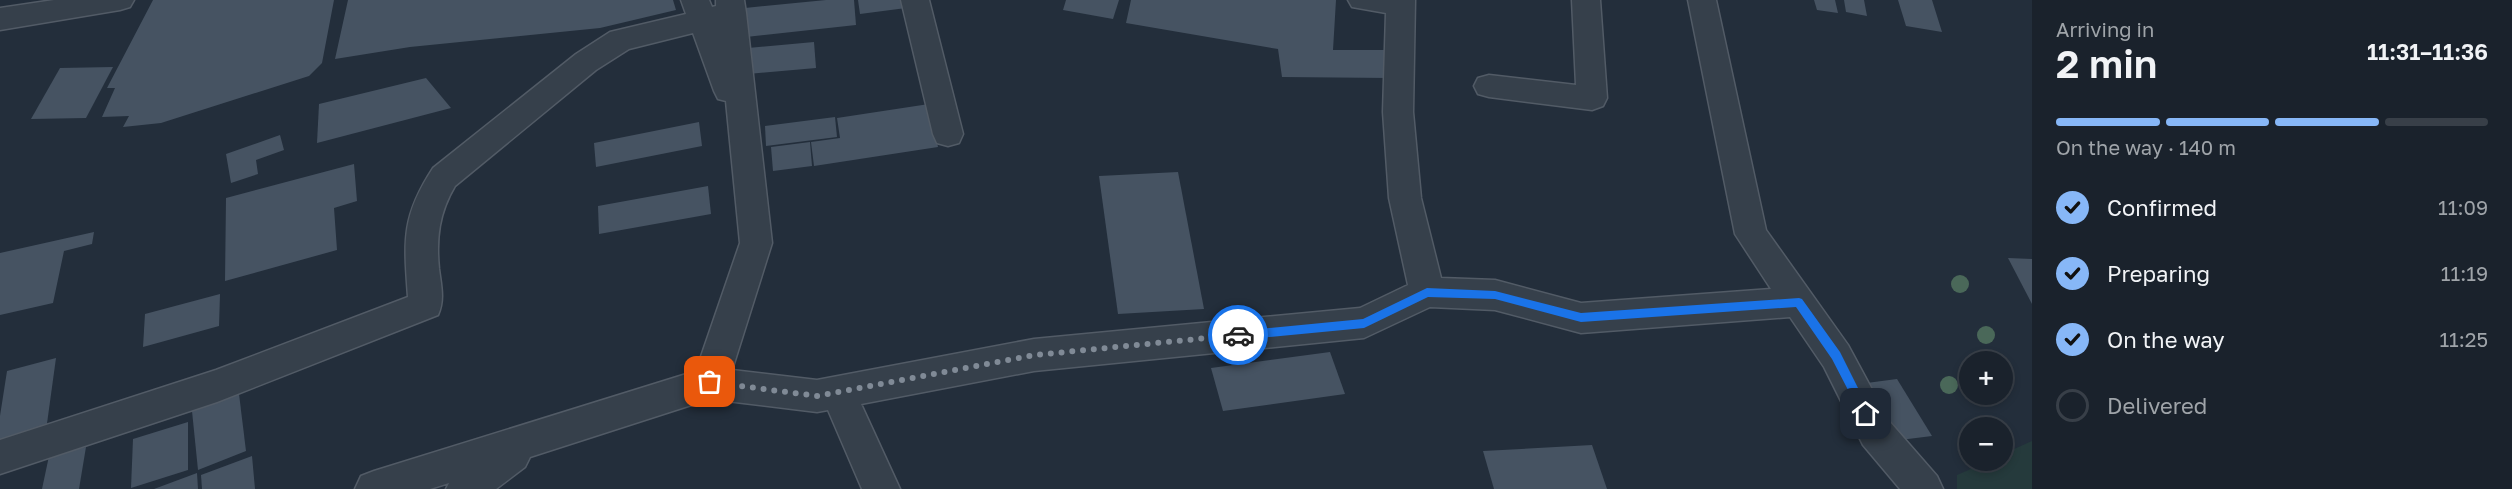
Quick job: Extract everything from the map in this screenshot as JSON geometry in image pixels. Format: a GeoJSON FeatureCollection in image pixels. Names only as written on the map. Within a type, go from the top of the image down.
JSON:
{"type":"FeatureCollection","features":[{"type":"Feature","properties":{"kind":"street"},"geometry":{"type":"LineString","coordinates":[[7,18],[120,0]]}},
{"type":"Feature","properties":{"kind":"street"},"geometry":{"type":"LineString","coordinates":[[915,0],[948,134]]}},
{"type":"Feature","properties":{"kind":"street"},"geometry":{"type":"LineString","coordinates":[[1362,0],[1401,2],[1398,112],[1405,198],[1427,292]]}},
{"type":"Feature","properties":{"kind":"street"},"geometry":{"type":"LineString","coordinates":[[1489,86],[1592,98],[1586,0]]}},
{"type":"Feature","properties":{"kind":"street"},"geometry":{"type":"LineString","coordinates":[[1702,0],[1751,234],[1836,356],[1876,433],[1924,489]]}},
{"type":"Feature","properties":{"kind":"street"},"geometry":{"type":"LineString","coordinates":[[0,457],[217,386],[426,305],[421,227],[430,195],[444,177],[586,62],[620,40],[714,8],[743,129],[756,243],[710,382]]}},
{"type":"Feature","properties":{"kind":"street"},"geometry":{"type":"LineString","coordinates":[[374,489],[710,382],[817,396],[1035,355],[1364,323],[1427,292],[1495,295],[1581,318],[1799,302]]}},
{"type":"Feature","properties":{"kind":"street"},"geometry":{"type":"LineString","coordinates":[[838,393],[881,489]]}},
{"type":"Feature","properties":{"kind":"street"},"geometry":{"type":"LineString","coordinates":[[465,489],[536,438]]}},
{"type":"Feature","properties":{"kind":"street"},"geometry":{"type":"LineString","coordinates":[[497,489],[536,438]]}},
{"type":"Feature","properties":{"kind":"green space"},"geometry":{"type":"Polygon","coordinates":[[[2032,441],[2032,489],[1957,489],[1957,475],[1966,471],[2013,471],[2013,450],[2032,441]]]}},
{"type":"Feature","properties":{"kind":"building"},"geometry":{"type":"Polygon","coordinates":[[[153,0],[334,0],[322,63],[309,76],[161,123],[123,127],[129,116],[102,117],[115,88],[107,88],[153,0]]]}},
{"type":"Feature","properties":{"kind":"building"},"geometry":{"type":"Polygon","coordinates":[[[348,0],[673,0],[676,10],[600,28],[410,47],[335,59],[348,0]]]}},
{"type":"Feature","properties":{"kind":"building"},"geometry":{"type":"Polygon","coordinates":[[[826,0],[854,0],[856,25],[746,37],[745,8],[826,0]]]}},
{"type":"Feature","properties":{"kind":"building"},"geometry":{"type":"Polygon","coordinates":[[[858,0],[905,0],[906,8],[860,14],[858,0]]]}},
{"type":"Feature","properties":{"kind":"building"},"geometry":{"type":"Polygon","coordinates":[[[1066,0],[1119,0],[1113,19],[1063,10],[1066,0]]]}},
{"type":"Feature","properties":{"kind":"building"},"geometry":{"type":"Polygon","coordinates":[[[1131,0],[1336,0],[1333,50],[1384,50],[1390,78],[1282,77],[1278,49],[1126,23],[1131,0]]]}},
{"type":"Feature","properties":{"kind":"building"},"geometry":{"type":"Polygon","coordinates":[[[1814,0],[1835,0],[1838,13],[1817,10],[1814,0]]]}},
{"type":"Feature","properties":{"kind":"building"},"geometry":{"type":"Polygon","coordinates":[[[1844,0],[1864,0],[1867,16],[1846,12],[1844,0]]]}},
{"type":"Feature","properties":{"kind":"building"},"geometry":{"type":"Polygon","coordinates":[[[1898,0],[1932,0],[1942,32],[1906,26],[1898,0]]]}},
{"type":"Feature","properties":{"kind":"building"},"geometry":{"type":"Polygon","coordinates":[[[814,42],[816,68],[748,74],[748,48],[814,42]]]}},
{"type":"Feature","properties":{"kind":"building"},"geometry":{"type":"Polygon","coordinates":[[[113,67],[86,118],[31,119],[60,68],[113,67]]]}},
{"type":"Feature","properties":{"kind":"building"},"geometry":{"type":"Polygon","coordinates":[[[426,78],[451,108],[317,143],[319,104],[426,78]]]}},
{"type":"Feature","properties":{"kind":"building"},"geometry":{"type":"Polygon","coordinates":[[[929,104],[938,147],[814,166],[811,142],[840,138],[837,118],[929,104]]]}},
{"type":"Feature","properties":{"kind":"building"},"geometry":{"type":"Polygon","coordinates":[[[835,117],[837,137],[766,146],[765,126],[835,117]]]}},
{"type":"Feature","properties":{"kind":"building"},"geometry":{"type":"Polygon","coordinates":[[[699,122],[702,146],[596,167],[594,143],[699,122]]]}},
{"type":"Feature","properties":{"kind":"building"},"geometry":{"type":"Polygon","coordinates":[[[280,135],[284,150],[256,160],[258,174],[231,183],[226,154],[280,135]]]}},
{"type":"Feature","properties":{"kind":"building"},"geometry":{"type":"Polygon","coordinates":[[[810,142],[812,166],[773,171],[771,147],[810,142]]]}},
{"type":"Feature","properties":{"kind":"building"},"geometry":{"type":"Polygon","coordinates":[[[354,164],[357,201],[334,208],[337,250],[225,281],[226,198],[354,164]]]}},
{"type":"Feature","properties":{"kind":"building"},"geometry":{"type":"Polygon","coordinates":[[[1178,172],[1204,309],[1118,314],[1099,176],[1178,172]]]}},
{"type":"Feature","properties":{"kind":"building"},"geometry":{"type":"Polygon","coordinates":[[[708,186],[711,214],[599,234],[598,206],[708,186]]]}},
{"type":"Feature","properties":{"kind":"building"},"geometry":{"type":"Polygon","coordinates":[[[94,232],[92,244],[64,251],[53,303],[0,315],[0,253],[94,232]]]}},
{"type":"Feature","properties":{"kind":"building"},"geometry":{"type":"Polygon","coordinates":[[[2008,258],[2032,259],[2032,304],[2008,258]]]}},
{"type":"Feature","properties":{"kind":"building"},"geometry":{"type":"Polygon","coordinates":[[[220,294],[219,326],[143,347],[145,314],[220,294]]]}},
{"type":"Feature","properties":{"kind":"building"},"geometry":{"type":"Polygon","coordinates":[[[1330,352],[1345,394],[1223,411],[1211,368],[1330,352]]]}},
{"type":"Feature","properties":{"kind":"building"},"geometry":{"type":"Polygon","coordinates":[[[56,358],[45,438],[0,451],[0,416],[7,371],[56,358]]]}},
{"type":"Feature","properties":{"kind":"building"},"geometry":{"type":"Polygon","coordinates":[[[1897,379],[1932,436],[1892,441],[1859,384],[1897,379]]]}},
{"type":"Feature","properties":{"kind":"building"},"geometry":{"type":"Polygon","coordinates":[[[239,394],[246,451],[198,470],[192,411],[239,394]]]}},
{"type":"Feature","properties":{"kind":"building"},"geometry":{"type":"Polygon","coordinates":[[[188,422],[188,470],[131,488],[133,439],[188,422]]]}},
{"type":"Feature","properties":{"kind":"building"},"geometry":{"type":"Polygon","coordinates":[[[1592,445],[1607,489],[1494,489],[1483,451],[1592,445]]]}},
{"type":"Feature","properties":{"kind":"building"},"geometry":{"type":"Polygon","coordinates":[[[86,447],[79,489],[42,489],[49,456],[86,447]]]}},
{"type":"Feature","properties":{"kind":"building"},"geometry":{"type":"Polygon","coordinates":[[[252,456],[255,489],[202,489],[201,475],[252,456]]]}},
{"type":"Feature","properties":{"kind":"building"},"geometry":{"type":"Polygon","coordinates":[[[197,473],[198,489],[154,489],[197,473]]]}},
{"type":"Feature","properties":{"kind":"way so far"},"geometry":{"type":"LineString","coordinates":[[710,382],[817,396],[1035,355],[1238,335]]}},
{"type":"Feature","properties":{"kind":"route"},"geometry":{"type":"LineString","coordinates":[[1238,335],[1364,323],[1427,292],[1495,295],[1581,318],[1799,302],[1836,356],[1866,414]]}}]}
